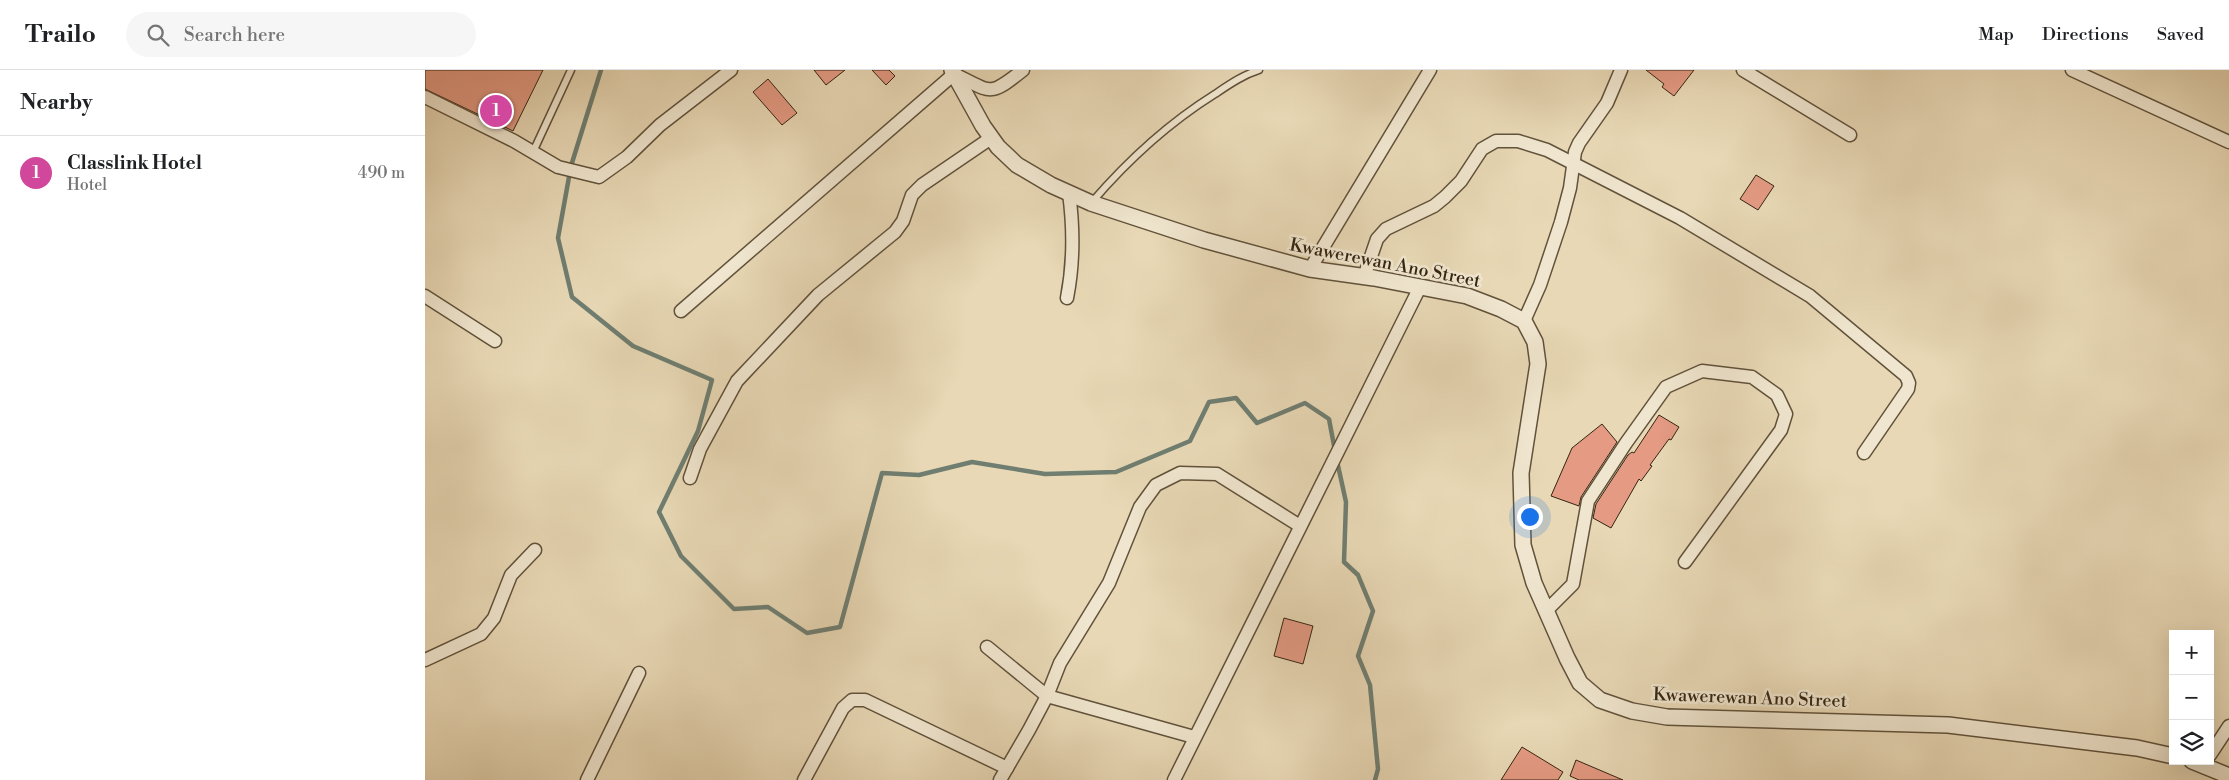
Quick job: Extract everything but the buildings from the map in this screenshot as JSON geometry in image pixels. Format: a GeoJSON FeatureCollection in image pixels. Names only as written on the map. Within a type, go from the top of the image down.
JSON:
{"type":"FeatureCollection","features":[{"type":"Feature","properties":{"kind":"street"},"geometry":{"type":"LineString","coordinates":[[425,97],[514,141],[558,167],[599,177],[627,157],[661,125],[731,70]]}},
{"type":"Feature","properties":{"kind":"street"},"geometry":{"type":"LineString","coordinates":[[681,311],[953,72],[993,91],[1000,89],[1023,70]]}},
{"type":"Feature","properties":{"kind":"street"},"geometry":{"type":"LineString","coordinates":[[1310,270],[1430,70]]}},
{"type":"Feature","properties":{"kind":"street"},"geometry":{"type":"LineString","coordinates":[[1524,321],[1540,285],[1561,222],[1570,188],[1572,163],[1579,143],[1607,103],[1621,70]]}},
{"type":"Feature","properties":{"kind":"street"},"geometry":{"type":"LineString","coordinates":[[1743,70],[1850,135]]}},
{"type":"Feature","properties":{"kind":"street"},"geometry":{"type":"LineString","coordinates":[[2072,70],[2229,142]]}},
{"type":"Feature","properties":{"kind":"street","name":"Kwawerewan Ano Street"},"geometry":{"type":"LineString","coordinates":[[953,72],[991,138],[1017,165],[1051,185],[1091,203],[1204,240],[1310,270],[1364,277],[1467,296],[1501,308],[1524,321],[1535,342],[1537,364],[1521,473],[1523,546],[1534,582],[1567,658],[1580,683],[1600,700],[1632,711],[1667,716],[1948,725],[2137,748],[2169,755]]}},
{"type":"Feature","properties":{"kind":"street"},"geometry":{"type":"LineString","coordinates":[[690,478],[700,449],[737,381],[817,295],[895,232],[903,221],[912,195],[923,185],[991,138]]}},
{"type":"Feature","properties":{"kind":"street"},"geometry":{"type":"LineString","coordinates":[[1364,277],[1377,239],[1386,229],[1434,206],[1461,181],[1482,149],[1496,141],[1518,140],[1547,150],[1680,218],[1810,296],[1906,376],[1909,383],[1907,388],[1864,453]]}},
{"type":"Feature","properties":{"kind":"street"},"geometry":{"type":"LineString","coordinates":[[1067,298],[1073,268],[1074,239],[1069,193]]}},
{"type":"Feature","properties":{"kind":"street"},"geometry":{"type":"LineString","coordinates":[[1174,780],[1299,526],[1420,287]]}},
{"type":"Feature","properties":{"kind":"street"},"geometry":{"type":"LineString","coordinates":[[425,296],[495,341]]}},
{"type":"Feature","properties":{"kind":"street"},"geometry":{"type":"LineString","coordinates":[[1546,611],[1573,584],[1588,501],[1626,442],[1666,387],[1702,371],[1752,377],[1777,395],[1786,414],[1781,430],[1685,562]]}},
{"type":"Feature","properties":{"kind":"street"},"geometry":{"type":"LineString","coordinates":[[999,780],[1047,696],[1060,663],[1109,583],[1140,507],[1156,485],[1180,473],[1217,474],[1299,526]]}},
{"type":"Feature","properties":{"kind":"street"},"geometry":{"type":"LineString","coordinates":[[425,660],[481,634],[494,618],[511,575],[535,550]]}},
{"type":"Feature","properties":{"kind":"street"},"geometry":{"type":"LineString","coordinates":[[987,647],[1047,696],[1194,737]]}},
{"type":"Feature","properties":{"kind":"street"},"geometry":{"type":"LineString","coordinates":[[587,780],[639,673]]}},
{"type":"Feature","properties":{"kind":"street"},"geometry":{"type":"LineString","coordinates":[[804,780],[843,708],[852,700],[865,700],[1007,768]]}},
{"type":"Feature","properties":{"kind":"street"},"geometry":{"type":"LineString","coordinates":[[2214,746],[2229,726]]}},
{"type":"Feature","properties":{"kind":"street"},"geometry":{"type":"LineString","coordinates":[[2210,765],[2229,776]]}},
{"type":"Feature","properties":{"kind":"lane"},"geometry":{"type":"LineString","coordinates":[[533,152],[571,70]]}},
{"type":"Feature","properties":{"kind":"lane"},"geometry":{"type":"LineString","coordinates":[[1091,203],[1123,166],[1184,113],[1246,74],[1259,70]]}},
{"type":"Feature","properties":{"kind":"waterway"},"geometry":{"type":"LineString","coordinates":[[601,70],[571,166],[558,238],[572,297],[633,346],[712,380],[698,431],[659,512],[681,556],[734,609],[768,607],[807,633],[840,627],[882,473],[919,475],[972,462],[1045,474],[1116,472],[1190,441],[1209,402],[1236,398],[1257,423],[1305,403],[1329,419],[1335,451]]}},
{"type":"Feature","properties":{"kind":"waterway"},"geometry":{"type":"LineString","coordinates":[[1337,461],[1346,502],[1344,562],[1358,575],[1373,611],[1358,656],[1370,685],[1378,769],[1375,780]]}},
{"type":"Feature","properties":{"kind":"place","name":"Classlink Hotel"},"geometry":{"type":"Point","coordinates":[496,111]}}]}
